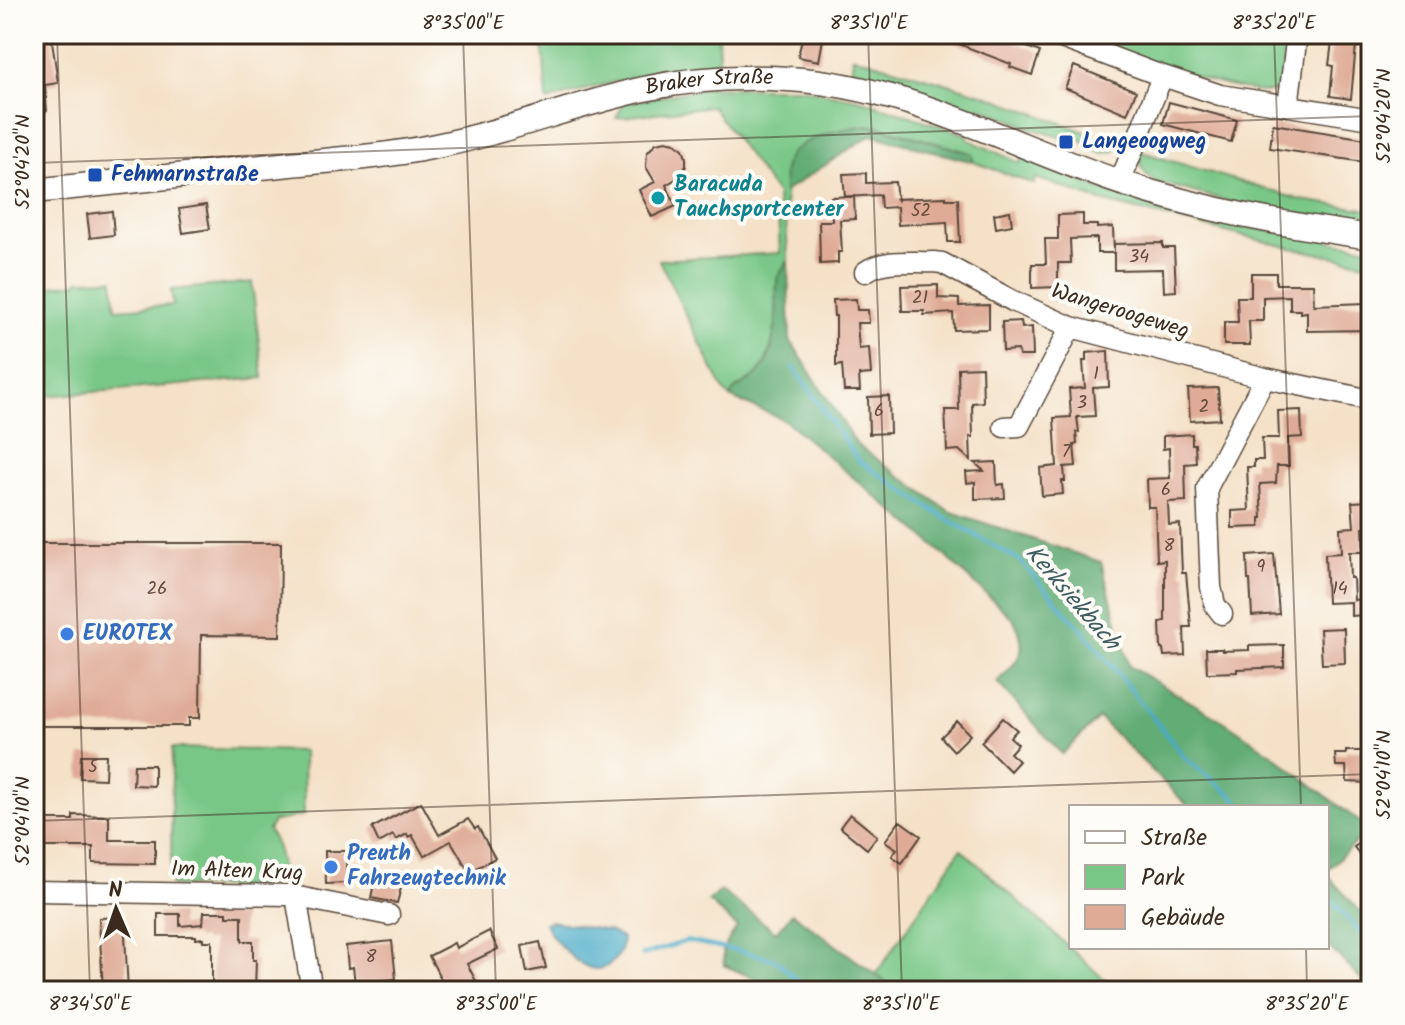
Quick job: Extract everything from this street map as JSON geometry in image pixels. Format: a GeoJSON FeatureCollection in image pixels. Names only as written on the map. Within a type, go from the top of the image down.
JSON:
{"type":"FeatureCollection","features":[{"type":"Feature","properties":{"kind":"main road","name":"Braker Straße"},"geometry":{"type":"LineString","coordinates":[[34,191],[418,150],[485,135],[643,89],[707,79],[805,80],[894,97],[1120,182],[1217,210],[1371,237]]}},
{"type":"Feature","properties":{"kind":"street"},"geometry":{"type":"LineString","coordinates":[[1051,34],[1078,39],[1162,77],[1220,95],[1371,119]]}},
{"type":"Feature","properties":{"kind":"street"},"geometry":{"type":"LineString","coordinates":[[1288,106],[1297,34]]}},
{"type":"Feature","properties":{"kind":"street"},"geometry":{"type":"LineString","coordinates":[[1120,182],[1162,77]]}},
{"type":"Feature","properties":{"kind":"street","name":"Wangeroogeweg"},"geometry":{"type":"LineString","coordinates":[[865,272],[886,263],[942,263],[1013,301],[1071,327],[1265,378],[1371,400]]}},
{"type":"Feature","properties":{"kind":"street"},"geometry":{"type":"LineString","coordinates":[[1004,427],[1019,426],[1071,327]]}},
{"type":"Feature","properties":{"kind":"street"},"geometry":{"type":"LineString","coordinates":[[1222,614],[1212,598],[1207,488],[1265,378]]}},
{"type":"Feature","properties":{"kind":"street","name":"Im Alten Krug"},"geometry":{"type":"LineString","coordinates":[[34,891],[296,896],[389,915]]}},
{"type":"Feature","properties":{"kind":"street"},"geometry":{"type":"LineString","coordinates":[[296,896],[312,991]]}},
{"type":"Feature","properties":{"kind":"green space"},"geometry":{"type":"Polygon","coordinates":[[[542,34],[718,34],[719,63],[632,78],[547,101],[542,34]]]}},
{"type":"Feature","properties":{"kind":"green space"},"geometry":{"type":"Polygon","coordinates":[[[1093,34],[1291,34],[1284,84],[1282,88],[1270,92],[1223,85],[1164,67],[1099,44],[1093,34]]]}},
{"type":"Feature","properties":{"kind":"green space"},"geometry":{"type":"Polygon","coordinates":[[[853,56],[986,95],[1121,145],[1107,153],[1099,152],[1080,140],[1078,143],[1028,127],[980,107],[977,113],[851,75],[853,56]]]}},
{"type":"Feature","properties":{"kind":"green space"},"geometry":{"type":"Polygon","coordinates":[[[707,88],[800,88],[862,100],[968,135],[967,139],[1020,163],[1023,157],[1143,203],[1228,223],[1371,248],[1371,264],[1291,248],[1101,201],[1036,178],[1034,184],[973,162],[972,155],[967,152],[881,127],[854,128],[830,136],[786,162],[788,260],[777,279],[774,339],[764,366],[730,397],[723,389],[659,260],[780,253],[777,195],[712,106],[616,118],[624,103],[707,88]]]}},
{"type":"Feature","properties":{"kind":"green space"},"geometry":{"type":"Polygon","coordinates":[[[867,125],[967,152],[972,154],[973,162],[871,135],[784,192],[784,168],[792,152],[822,135],[867,125]]]}},
{"type":"Feature","properties":{"kind":"green space"},"geometry":{"type":"Polygon","coordinates":[[[1142,152],[1301,200],[1371,210],[1371,226],[1240,204],[1156,182],[1143,169],[1140,161],[1142,152]]]}},
{"type":"Feature","properties":{"kind":"green space"},"geometry":{"type":"Polygon","coordinates":[[[788,260],[790,340],[857,445],[949,511],[1101,562],[1129,666],[1225,722],[1371,827],[1329,868],[1329,805],[1187,805],[1099,718],[1062,754],[997,682],[1016,661],[1022,647],[1013,619],[929,541],[787,422],[730,397],[734,390],[756,376],[770,353],[776,324],[777,279],[788,260]]]}},
{"type":"Feature","properties":{"kind":"green space"},"geometry":{"type":"Polygon","coordinates":[[[113,279],[116,309],[173,305],[171,290],[252,282],[263,378],[34,397],[34,288],[78,283],[79,280],[113,279]]]}},
{"type":"Feature","properties":{"kind":"green space"},"geometry":{"type":"Polygon","coordinates":[[[172,748],[303,751],[304,815],[273,822],[268,830],[280,858],[281,873],[277,887],[171,886],[172,748]]]}},
{"type":"Feature","properties":{"kind":"green space"},"geometry":{"type":"Polygon","coordinates":[[[961,849],[1117,991],[898,991],[876,974],[961,849]]]}},
{"type":"Feature","properties":{"kind":"green space"},"geometry":{"type":"Polygon","coordinates":[[[1329,877],[1371,923],[1371,989],[1329,947],[1329,877]]]}},
{"type":"Feature","properties":{"kind":"green space"},"geometry":{"type":"Polygon","coordinates":[[[721,891],[776,932],[792,913],[898,991],[783,991],[724,965],[723,949],[737,927],[708,901],[721,891]]]}},
{"type":"Feature","properties":{"kind":"water"},"geometry":{"type":"Polygon","coordinates":[[[551,921],[609,931],[622,938],[620,950],[609,965],[590,968],[570,956],[557,943],[545,923],[551,921]]]}},
{"type":"Feature","properties":{"kind":"building"},"geometry":{"type":"Polygon","coordinates":[[[34,34],[51,34],[58,83],[45,85],[47,111],[34,113],[34,34]]]}},
{"type":"Feature","properties":{"kind":"building"},"geometry":{"type":"Polygon","coordinates":[[[803,34],[824,34],[819,61],[798,57],[803,34]]]}},
{"type":"Feature","properties":{"kind":"building"},"geometry":{"type":"Polygon","coordinates":[[[933,34],[997,34],[1040,52],[1032,75],[933,34]]]}},
{"type":"Feature","properties":{"kind":"building"},"geometry":{"type":"Polygon","coordinates":[[[1333,34],[1357,34],[1351,99],[1330,96],[1333,66],[1329,65],[1333,34]]]}},
{"type":"Feature","properties":{"kind":"building"},"geometry":{"type":"Polygon","coordinates":[[[1074,66],[1136,91],[1127,114],[1065,88],[1074,66]]]}},
{"type":"Feature","properties":{"kind":"building"},"geometry":{"type":"Polygon","coordinates":[[[1169,102],[1237,120],[1231,142],[1163,124],[1169,102]]]}},
{"type":"Feature","properties":{"kind":"building"},"geometry":{"type":"Polygon","coordinates":[[[1273,124],[1367,139],[1364,162],[1270,148],[1273,124]]]}},
{"type":"Feature","properties":{"kind":"building"},"geometry":{"type":"Polygon","coordinates":[[[666,141],[683,149],[686,166],[679,177],[666,185],[676,206],[652,217],[639,190],[655,182],[646,167],[647,153],[656,143],[666,141]]]}},
{"type":"Feature","properties":{"kind":"building"},"geometry":{"type":"Polygon","coordinates":[[[866,173],[866,183],[895,182],[897,199],[958,199],[960,242],[948,242],[947,222],[898,225],[897,207],[881,208],[880,195],[845,197],[843,174],[866,173]]]}},
{"type":"Feature","properties":{"kind":"building"},"geometry":{"type":"Polygon","coordinates":[[[854,196],[855,219],[840,220],[842,252],[838,252],[838,263],[820,264],[819,221],[832,221],[831,197],[854,196]]]}},
{"type":"Feature","properties":{"kind":"building"},"geometry":{"type":"Polygon","coordinates":[[[206,205],[210,229],[183,233],[179,209],[206,205]]]}},
{"type":"Feature","properties":{"kind":"building"},"geometry":{"type":"Polygon","coordinates":[[[112,211],[114,235],[90,238],[87,214],[112,211]]]}},
{"type":"Feature","properties":{"kind":"building"},"geometry":{"type":"Polygon","coordinates":[[[1010,211],[1012,225],[996,228],[994,214],[1010,211]]]}},
{"type":"Feature","properties":{"kind":"building"},"geometry":{"type":"Polygon","coordinates":[[[1083,214],[1083,225],[1113,227],[1114,253],[1097,253],[1097,238],[1070,239],[1071,263],[1058,263],[1058,287],[1032,288],[1032,264],[1046,264],[1045,239],[1058,239],[1058,215],[1083,214]]]}},
{"type":"Feature","properties":{"kind":"building"},"geometry":{"type":"Polygon","coordinates":[[[1163,243],[1163,248],[1174,248],[1176,291],[1164,292],[1163,269],[1114,270],[1114,244],[1163,243]]]}},
{"type":"Feature","properties":{"kind":"building"},"geometry":{"type":"Polygon","coordinates":[[[1251,273],[1276,273],[1276,284],[1313,284],[1314,305],[1366,303],[1367,314],[1371,314],[1371,330],[1307,331],[1307,312],[1290,310],[1290,296],[1263,297],[1263,321],[1249,321],[1250,345],[1224,345],[1224,322],[1238,322],[1237,297],[1251,297],[1251,273]]]}},
{"type":"Feature","properties":{"kind":"building"},"geometry":{"type":"Polygon","coordinates":[[[938,285],[938,298],[959,299],[959,306],[989,305],[989,329],[954,330],[953,313],[924,315],[924,311],[902,311],[901,286],[938,285]]]}},
{"type":"Feature","properties":{"kind":"building"},"geometry":{"type":"Polygon","coordinates":[[[856,299],[857,310],[868,310],[869,323],[857,323],[859,349],[869,348],[871,374],[859,375],[860,391],[844,391],[842,365],[836,366],[833,300],[856,299]]]}},
{"type":"Feature","properties":{"kind":"building"},"geometry":{"type":"Polygon","coordinates":[[[1021,321],[1022,328],[1032,327],[1033,356],[1019,356],[1018,350],[1003,351],[1002,322],[1021,321]]]}},
{"type":"Feature","properties":{"kind":"building"},"geometry":{"type":"Polygon","coordinates":[[[1108,351],[1109,387],[1093,388],[1095,416],[1077,417],[1079,432],[1076,432],[1077,444],[1074,445],[1076,466],[1064,467],[1063,494],[1042,496],[1040,468],[1057,466],[1054,418],[1071,417],[1069,389],[1085,388],[1083,361],[1086,361],[1086,353],[1108,351]]]}},
{"type":"Feature","properties":{"kind":"building"},"geometry":{"type":"Polygon","coordinates":[[[982,367],[983,402],[972,403],[971,461],[959,450],[947,451],[945,410],[959,410],[958,368],[982,367]]]}},
{"type":"Feature","properties":{"kind":"building"},"geometry":{"type":"Polygon","coordinates":[[[1218,388],[1220,419],[1190,421],[1188,389],[1218,388]]]}},
{"type":"Feature","properties":{"kind":"building"},"geometry":{"type":"Polygon","coordinates":[[[889,396],[890,433],[869,434],[868,397],[889,396]]]}},
{"type":"Feature","properties":{"kind":"building"},"geometry":{"type":"Polygon","coordinates":[[[1301,410],[1302,437],[1288,438],[1289,466],[1277,466],[1276,483],[1260,484],[1260,527],[1232,528],[1232,511],[1249,510],[1247,467],[1254,467],[1254,460],[1263,460],[1262,438],[1279,438],[1278,411],[1301,410]]]}},
{"type":"Feature","properties":{"kind":"building"},"geometry":{"type":"Polygon","coordinates":[[[1192,434],[1196,463],[1185,464],[1186,501],[1168,502],[1169,525],[1180,524],[1182,573],[1186,573],[1191,627],[1184,627],[1185,655],[1164,656],[1160,622],[1165,621],[1165,560],[1157,561],[1155,507],[1148,507],[1147,479],[1170,478],[1169,448],[1163,449],[1163,436],[1192,434]]]}},
{"type":"Feature","properties":{"kind":"building"},"geometry":{"type":"Polygon","coordinates":[[[996,462],[997,485],[1004,484],[1005,498],[975,499],[975,482],[967,483],[966,472],[984,471],[975,463],[996,462]]]}},
{"type":"Feature","properties":{"kind":"building"},"geometry":{"type":"Polygon","coordinates":[[[1371,501],[1371,527],[1363,527],[1364,552],[1349,552],[1354,600],[1364,599],[1365,615],[1351,616],[1351,602],[1327,603],[1325,554],[1341,553],[1340,528],[1354,527],[1352,502],[1371,501]]]}},
{"type":"Feature","properties":{"kind":"building"},"geometry":{"type":"Polygon","coordinates":[[[34,543],[281,543],[280,636],[201,635],[200,718],[189,718],[189,726],[34,726],[34,543]]]}},
{"type":"Feature","properties":{"kind":"building"},"geometry":{"type":"Polygon","coordinates":[[[1274,554],[1279,614],[1252,616],[1247,556],[1274,554]]]}},
{"type":"Feature","properties":{"kind":"building"},"geometry":{"type":"Polygon","coordinates":[[[1344,628],[1345,663],[1322,664],[1320,629],[1344,628]]]}},
{"type":"Feature","properties":{"kind":"building"},"geometry":{"type":"Polygon","coordinates":[[[1284,645],[1284,667],[1207,673],[1206,649],[1249,650],[1249,646],[1284,645]]]}},
{"type":"Feature","properties":{"kind":"building"},"geometry":{"type":"Polygon","coordinates":[[[1003,718],[1017,730],[1010,737],[1018,744],[1010,753],[1019,761],[1010,771],[981,742],[1003,718]]]}},
{"type":"Feature","properties":{"kind":"building"},"geometry":{"type":"Polygon","coordinates":[[[957,721],[970,735],[954,751],[941,737],[957,721]]]}},
{"type":"Feature","properties":{"kind":"building"},"geometry":{"type":"Polygon","coordinates":[[[1346,751],[1365,751],[1366,759],[1371,758],[1371,783],[1347,782],[1346,766],[1336,766],[1335,754],[1346,754],[1346,751]]]}},
{"type":"Feature","properties":{"kind":"building"},"geometry":{"type":"Polygon","coordinates":[[[81,755],[106,755],[105,779],[80,778],[81,755]]]}},
{"type":"Feature","properties":{"kind":"building"},"geometry":{"type":"Polygon","coordinates":[[[134,765],[154,765],[154,786],[133,785],[134,765]]]}},
{"type":"Feature","properties":{"kind":"building"},"geometry":{"type":"Polygon","coordinates":[[[421,802],[439,835],[468,819],[475,829],[478,827],[495,858],[469,872],[451,841],[424,856],[412,835],[408,837],[407,834],[396,840],[393,835],[379,843],[372,828],[421,802]]]}},
{"type":"Feature","properties":{"kind":"building"},"geometry":{"type":"Polygon","coordinates":[[[850,814],[877,836],[867,849],[840,827],[850,814]]]}},
{"type":"Feature","properties":{"kind":"building"},"geometry":{"type":"Polygon","coordinates":[[[73,815],[109,816],[109,840],[155,840],[155,864],[93,863],[93,847],[42,847],[42,820],[73,820],[73,815]]]}},
{"type":"Feature","properties":{"kind":"building"},"geometry":{"type":"Polygon","coordinates":[[[900,821],[921,836],[902,863],[892,856],[897,849],[885,841],[900,821]]]}},
{"type":"Feature","properties":{"kind":"building"},"geometry":{"type":"Polygon","coordinates":[[[1365,840],[1371,848],[1371,870],[1354,847],[1365,840]]]}},
{"type":"Feature","properties":{"kind":"building"},"geometry":{"type":"Polygon","coordinates":[[[325,851],[346,851],[346,883],[326,884],[325,851]]]}},
{"type":"Feature","properties":{"kind":"building"},"geometry":{"type":"Polygon","coordinates":[[[376,874],[403,880],[397,903],[371,898],[376,874]]]}},
{"type":"Feature","properties":{"kind":"building"},"geometry":{"type":"Polygon","coordinates":[[[204,912],[227,912],[227,916],[242,916],[242,941],[253,941],[255,991],[212,991],[212,941],[196,939],[196,936],[158,936],[158,914],[180,914],[180,926],[203,924],[204,912]]]}},
{"type":"Feature","properties":{"kind":"building"},"geometry":{"type":"Polygon","coordinates":[[[124,917],[128,991],[103,991],[99,918],[124,917]]]}},
{"type":"Feature","properties":{"kind":"building"},"geometry":{"type":"Polygon","coordinates":[[[489,931],[498,949],[467,964],[476,981],[456,991],[447,991],[429,956],[454,943],[456,948],[489,931]]]}},
{"type":"Feature","properties":{"kind":"building"},"geometry":{"type":"Polygon","coordinates":[[[392,941],[396,979],[355,983],[353,967],[348,968],[346,946],[392,941]]]}},
{"type":"Feature","properties":{"kind":"building"},"geometry":{"type":"Polygon","coordinates":[[[540,942],[546,968],[527,972],[522,946],[540,942]]]}},
{"type":"Feature","properties":{"kind":"waterway","name":"Kerksiekbach"},"geometry":{"type":"LineString","coordinates":[[793,367],[859,461],[942,516],[1019,560],[1092,641],[1185,758],[1241,805]]}},
{"type":"Feature","properties":{"kind":"waterway","name":"Kerksiekbach"},"geometry":{"type":"LineString","coordinates":[[1329,897],[1371,945]]}},
{"type":"Feature","properties":{"kind":"waterway"},"geometry":{"type":"LineString","coordinates":[[642,955],[687,941],[753,954],[776,960],[809,991]]}},
{"type":"Feature","properties":{"kind":"place","name":"Langeoogweg"},"geometry":{"type":"Point","coordinates":[1066,142]}},
{"type":"Feature","properties":{"kind":"place","name":"Fehmarnstraße"},"geometry":{"type":"Point","coordinates":[95,175]}},
{"type":"Feature","properties":{"kind":"place","name":"Baracuda Tauchsportcenter"},"geometry":{"type":"Point","coordinates":[658,198]}},
{"type":"Feature","properties":{"kind":"place","name":"EUROTEX"},"geometry":{"type":"Point","coordinates":[67,634]}},
{"type":"Feature","properties":{"kind":"place","name":"Preuth Fahrzeugtechnik"},"geometry":{"type":"Point","coordinates":[331,867]}}]}
